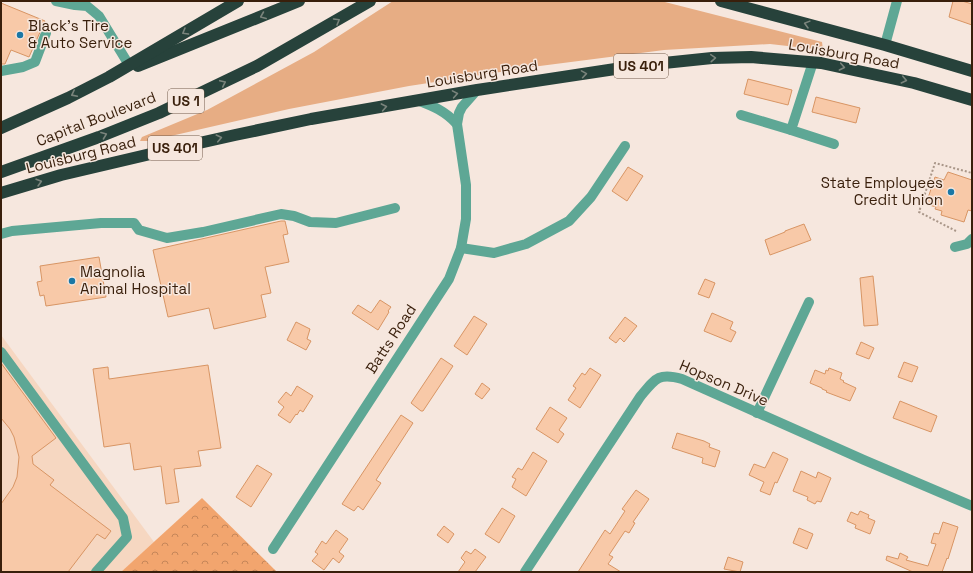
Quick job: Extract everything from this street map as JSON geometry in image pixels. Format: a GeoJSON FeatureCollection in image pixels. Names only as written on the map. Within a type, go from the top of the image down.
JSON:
{"type":"FeatureCollection","features":[{"type":"Feature","properties":{"kind":"highway","name":"Capital Boulevard"},"geometry":{"type":"LineString","coordinates":[[1,128],[68,98],[109,77],[238,1]]}},
{"type":"Feature","properties":{"kind":"highway"},"geometry":{"type":"LineString","coordinates":[[109,77],[175,52],[299,1]]}},
{"type":"Feature","properties":{"kind":"highway","name":"Louisburg Road"},"geometry":{"type":"LineString","coordinates":[[720,1],[885,45],[972,71]]}},
{"type":"Feature","properties":{"kind":"highway","name":"Capital Boulevard"},"geometry":{"type":"LineString","coordinates":[[1,172],[159,113],[257,66],[365,4]]}},
{"type":"Feature","properties":{"kind":"highway","name":"Louisburg Road"},"geometry":{"type":"LineString","coordinates":[[1,193],[61,176],[235,135],[417,100],[635,66],[712,58],[751,57],[813,62],[914,83],[972,100]]}},
{"type":"Feature","properties":{"kind":"street"},"geometry":{"type":"LineString","coordinates":[[56,1],[75,5],[85,4],[99,16],[129,65]]}},
{"type":"Feature","properties":{"kind":"street"},"geometry":{"type":"LineString","coordinates":[[885,45],[897,1]]}},
{"type":"Feature","properties":{"kind":"street"},"geometry":{"type":"LineString","coordinates":[[1,71],[23,67],[35,62],[46,33]]}},
{"type":"Feature","properties":{"kind":"street"},"geometry":{"type":"LineString","coordinates":[[791,130],[813,62]]}},
{"type":"Feature","properties":{"kind":"street"},"geometry":{"type":"LineString","coordinates":[[456,124],[462,107],[477,90]]}},
{"type":"Feature","properties":{"kind":"street"},"geometry":{"type":"LineString","coordinates":[[417,100],[440,110],[449,116],[456,124]]}},
{"type":"Feature","properties":{"kind":"street"},"geometry":{"type":"LineString","coordinates":[[741,115],[834,144]]}},
{"type":"Feature","properties":{"kind":"street","name":"Batts Road"},"geometry":{"type":"LineString","coordinates":[[273,549],[449,279],[461,248],[467,203],[464,168],[456,124]]}},
{"type":"Feature","properties":{"kind":"street"},"geometry":{"type":"LineString","coordinates":[[461,248],[494,253],[526,244],[569,221],[591,197],[625,146]]}},
{"type":"Feature","properties":{"kind":"street"},"geometry":{"type":"LineString","coordinates":[[1,234],[12,231],[101,223],[134,223],[139,230],[167,238],[203,232],[281,214],[294,216],[310,222],[336,223],[395,208]]}},
{"type":"Feature","properties":{"kind":"street"},"geometry":{"type":"LineString","coordinates":[[955,247],[967,244],[972,239]]}},
{"type":"Feature","properties":{"kind":"street"},"geometry":{"type":"LineString","coordinates":[[757,413],[809,302]]}},
{"type":"Feature","properties":{"kind":"street"},"geometry":{"type":"LineString","coordinates":[[1,352],[122,518],[127,537],[96,572]]}},
{"type":"Feature","properties":{"kind":"street","name":"Hopson Drive"},"geometry":{"type":"LineString","coordinates":[[525,572],[640,397],[653,382],[659,378],[670,375],[972,506]]}},
{"type":"Feature","properties":{"kind":"path"},"geometry":{"type":"LineString","coordinates":[[956,231],[919,212],[936,163],[972,173]]}},
{"type":"Feature","properties":{"kind":"shaded area"},"geometry":{"type":"Polygon","coordinates":[[[393,1],[661,1],[822,42],[823,50],[770,44],[664,50],[532,67],[409,86],[289,109],[149,141],[140,141],[142,137],[207,110],[314,52],[393,1]]]}},
{"type":"Feature","properties":{"kind":"shaded area"},"geometry":{"type":"Polygon","coordinates":[[[1,335],[154,542],[121,572],[1,572],[1,335]]]}},
{"type":"Feature","properties":{"kind":"green space"},"geometry":{"type":"Polygon","coordinates":[[[202,498],[277,572],[121,572],[202,498]]]}},
{"type":"Feature","properties":{"kind":"building"},"geometry":{"type":"Polygon","coordinates":[[[953,1],[962,1],[972,4],[972,25],[949,17],[953,1]]]}},
{"type":"Feature","properties":{"kind":"building","name":"Black’s Tire & Auto Service"},"geometry":{"type":"Polygon","coordinates":[[[1,3],[45,21],[29,57],[11,50],[5,64],[1,64],[1,3]]]}},
{"type":"Feature","properties":{"kind":"building"},"geometry":{"type":"Polygon","coordinates":[[[748,79],[792,90],[788,105],[744,94],[748,79]]]}},
{"type":"Feature","properties":{"kind":"building"},"geometry":{"type":"Polygon","coordinates":[[[816,97],[860,108],[856,123],[812,112],[816,97]]]}},
{"type":"Feature","properties":{"kind":"building"},"geometry":{"type":"Polygon","coordinates":[[[628,167],[643,176],[627,201],[612,191],[628,167]]]}},
{"type":"Feature","properties":{"kind":"building","name":"State Employees Credit Union"},"geometry":{"type":"Polygon","coordinates":[[[948,172],[972,180],[972,211],[968,210],[964,222],[941,215],[942,211],[935,209],[936,207],[926,204],[935,177],[944,180],[948,172]]]}},
{"type":"Feature","properties":{"kind":"building"},"geometry":{"type":"Polygon","coordinates":[[[285,221],[288,234],[283,235],[289,262],[265,267],[271,293],[261,295],[266,317],[214,329],[209,308],[168,317],[153,250],[285,221]]]}},
{"type":"Feature","properties":{"kind":"building"},"geometry":{"type":"Polygon","coordinates":[[[804,224],[811,240],[770,255],[765,240],[804,224]]]}},
{"type":"Feature","properties":{"kind":"building","name":"Magnolia Animal Hospital"},"geometry":{"type":"Polygon","coordinates":[[[99,257],[106,297],[46,306],[44,295],[40,296],[37,282],[42,281],[40,266],[99,257]]]}},
{"type":"Feature","properties":{"kind":"building"},"geometry":{"type":"Polygon","coordinates":[[[873,276],[878,325],[864,326],[860,278],[873,276]]]}},
{"type":"Feature","properties":{"kind":"building"},"geometry":{"type":"Polygon","coordinates":[[[705,279],[715,283],[709,298],[698,294],[705,279]]]}},
{"type":"Feature","properties":{"kind":"building"},"geometry":{"type":"Polygon","coordinates":[[[380,300],[391,307],[378,330],[352,313],[358,305],[371,313],[380,300]]]}},
{"type":"Feature","properties":{"kind":"building"},"geometry":{"type":"Polygon","coordinates":[[[712,313],[733,322],[730,329],[736,332],[731,342],[704,331],[712,313]]]}},
{"type":"Feature","properties":{"kind":"building"},"geometry":{"type":"Polygon","coordinates":[[[474,316],[487,324],[467,355],[454,346],[474,316]]]}},
{"type":"Feature","properties":{"kind":"building"},"geometry":{"type":"Polygon","coordinates":[[[625,317],[637,326],[624,342],[620,338],[616,343],[609,338],[625,317]]]}},
{"type":"Feature","properties":{"kind":"building"},"geometry":{"type":"Polygon","coordinates":[[[296,322],[310,329],[307,339],[311,341],[306,350],[287,340],[296,322]]]}},
{"type":"Feature","properties":{"kind":"building"},"geometry":{"type":"Polygon","coordinates":[[[861,342],[874,348],[869,359],[856,354],[861,342]]]}},
{"type":"Feature","properties":{"kind":"building"},"geometry":{"type":"Polygon","coordinates":[[[441,358],[453,366],[423,411],[421,411],[411,403],[441,358]]]}},
{"type":"Feature","properties":{"kind":"building"},"geometry":{"type":"Polygon","coordinates":[[[904,362],[918,367],[912,382],[898,377],[904,362]]]}},
{"type":"Feature","properties":{"kind":"building"},"geometry":{"type":"Polygon","coordinates":[[[1,363],[56,438],[32,456],[33,464],[54,480],[50,485],[111,531],[105,539],[97,534],[68,572],[1,572],[1,504],[13,487],[17,477],[19,457],[14,437],[10,429],[1,418],[1,363]]]}},
{"type":"Feature","properties":{"kind":"building"},"geometry":{"type":"Polygon","coordinates":[[[208,365],[221,448],[198,451],[201,466],[174,469],[179,502],[166,504],[161,466],[134,470],[130,443],[104,447],[93,369],[108,367],[109,379],[208,365]]]}},
{"type":"Feature","properties":{"kind":"building"},"geometry":{"type":"Polygon","coordinates":[[[590,368],[601,375],[580,408],[568,400],[576,388],[573,386],[582,373],[585,375],[590,368]]]}},
{"type":"Feature","properties":{"kind":"building"},"geometry":{"type":"Polygon","coordinates":[[[829,368],[842,373],[840,379],[856,388],[850,401],[826,392],[827,391],[822,388],[810,383],[815,370],[825,374],[826,370],[828,371],[829,368]]]}},
{"type":"Feature","properties":{"kind":"building"},"geometry":{"type":"Polygon","coordinates":[[[482,383],[490,389],[482,399],[475,394],[482,383]]]}},
{"type":"Feature","properties":{"kind":"building"},"geometry":{"type":"Polygon","coordinates":[[[297,386],[313,396],[303,412],[300,410],[290,423],[278,415],[284,407],[278,402],[286,392],[291,396],[297,386]]]}},
{"type":"Feature","properties":{"kind":"building"},"geometry":{"type":"Polygon","coordinates":[[[900,401],[937,416],[931,432],[893,418],[900,401]]]}},
{"type":"Feature","properties":{"kind":"building"},"geometry":{"type":"Polygon","coordinates":[[[550,407],[567,418],[559,430],[564,434],[558,443],[536,429],[550,407]]]}},
{"type":"Feature","properties":{"kind":"building"},"geometry":{"type":"Polygon","coordinates":[[[401,415],[413,423],[376,480],[381,483],[363,510],[358,506],[354,511],[342,504],[401,415]]]}},
{"type":"Feature","properties":{"kind":"building"},"geometry":{"type":"Polygon","coordinates":[[[677,433],[704,441],[710,444],[709,447],[720,451],[715,467],[702,463],[703,458],[672,448],[677,433]]]}},
{"type":"Feature","properties":{"kind":"building"},"geometry":{"type":"Polygon","coordinates":[[[533,452],[547,461],[526,496],[512,487],[516,479],[512,477],[518,468],[522,470],[533,452]]]}},
{"type":"Feature","properties":{"kind":"building"},"geometry":{"type":"Polygon","coordinates":[[[773,452],[788,459],[777,483],[775,482],[770,495],[760,491],[764,482],[749,475],[754,464],[765,468],[773,452]]]}},
{"type":"Feature","properties":{"kind":"building"},"geometry":{"type":"Polygon","coordinates":[[[257,465],[272,474],[251,507],[236,497],[257,465]]]}},
{"type":"Feature","properties":{"kind":"building"},"geometry":{"type":"Polygon","coordinates":[[[801,471],[816,478],[818,472],[831,478],[821,502],[817,501],[815,504],[807,500],[808,497],[793,491],[801,471]]]}},
{"type":"Feature","properties":{"kind":"building"},"geometry":{"type":"Polygon","coordinates":[[[636,490],[649,499],[633,522],[635,523],[629,533],[625,531],[609,555],[613,557],[608,564],[621,572],[578,572],[605,530],[610,534],[625,511],[622,509],[636,490]]]}},
{"type":"Feature","properties":{"kind":"building"},"geometry":{"type":"Polygon","coordinates":[[[502,508],[515,516],[499,543],[485,534],[502,508]]]}},
{"type":"Feature","properties":{"kind":"building"},"geometry":{"type":"Polygon","coordinates":[[[860,511],[869,515],[868,518],[875,521],[870,534],[855,528],[856,525],[847,521],[851,512],[858,515],[860,511]]]}},
{"type":"Feature","properties":{"kind":"building"},"geometry":{"type":"Polygon","coordinates":[[[943,522],[958,527],[948,559],[947,558],[942,572],[913,572],[886,560],[887,556],[898,559],[900,553],[908,557],[906,560],[928,566],[936,544],[931,543],[934,533],[939,534],[943,522]]]}},
{"type":"Feature","properties":{"kind":"building"},"geometry":{"type":"Polygon","coordinates":[[[444,526],[454,534],[448,543],[437,535],[444,526]]]}},
{"type":"Feature","properties":{"kind":"building"},"geometry":{"type":"Polygon","coordinates":[[[799,528],[813,534],[807,549],[793,543],[799,528]]]}},
{"type":"Feature","properties":{"kind":"building"},"geometry":{"type":"Polygon","coordinates":[[[336,530],[348,539],[339,552],[344,556],[339,563],[333,558],[324,570],[312,561],[318,554],[315,552],[322,541],[326,544],[336,530]]]}},
{"type":"Feature","properties":{"kind":"building"},"geometry":{"type":"Polygon","coordinates":[[[475,549],[486,557],[475,572],[458,572],[465,562],[461,558],[466,551],[471,554],[475,549]]]}},
{"type":"Feature","properties":{"kind":"building"},"geometry":{"type":"Polygon","coordinates":[[[728,557],[743,562],[740,572],[724,569],[728,557]]]}},
{"type":"Feature","properties":{"kind":"place","name":"Black’s Tire & Auto Service"},"geometry":{"type":"Point","coordinates":[20,35]}},
{"type":"Feature","properties":{"kind":"place","name":"State Employees Credit Union"},"geometry":{"type":"Point","coordinates":[951,192]}},
{"type":"Feature","properties":{"kind":"place","name":"Magnolia Animal Hospital"},"geometry":{"type":"Point","coordinates":[72,281]}}]}
